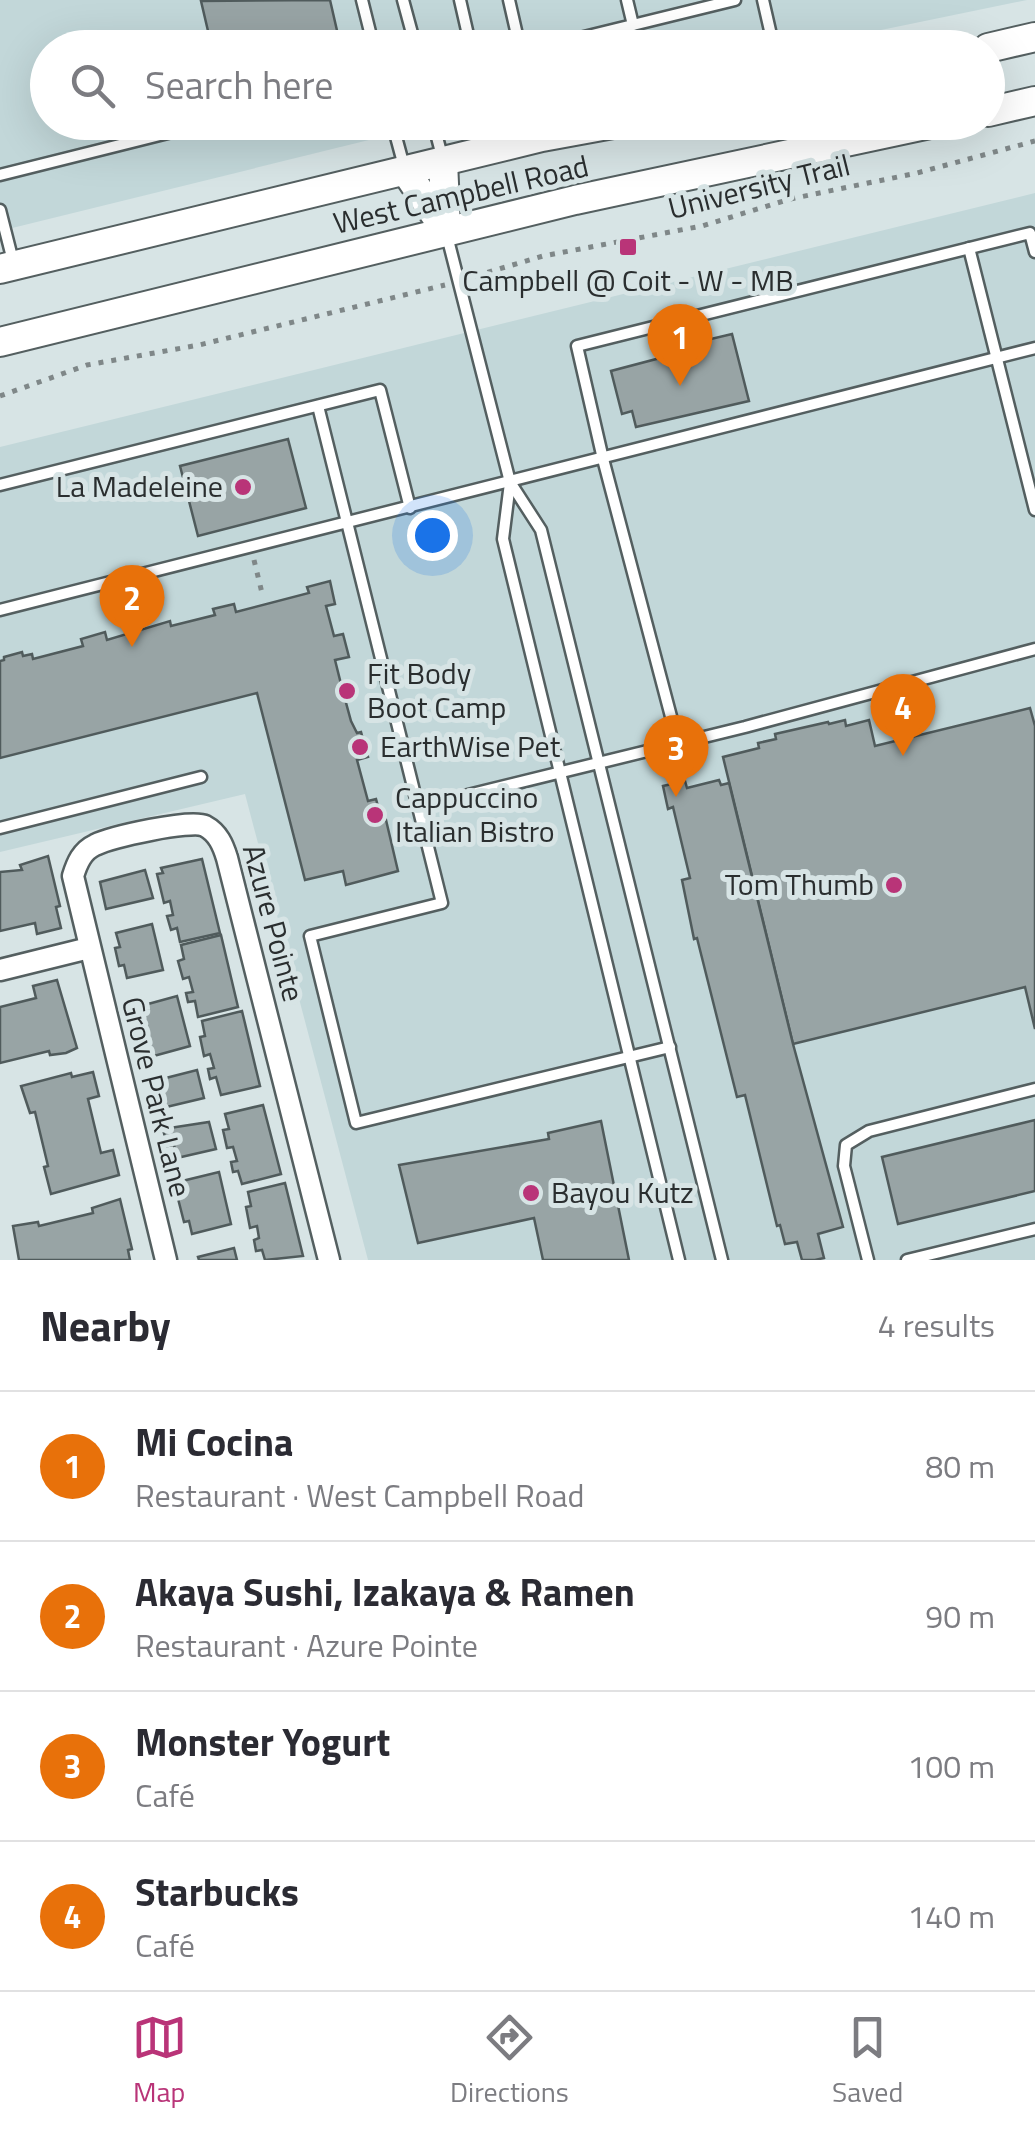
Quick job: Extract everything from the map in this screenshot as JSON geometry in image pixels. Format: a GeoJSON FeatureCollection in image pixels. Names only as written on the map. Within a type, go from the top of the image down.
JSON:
{"type":"FeatureCollection","features":[{"type":"Feature","properties":{"kind":"main road"},"geometry":{"type":"LineString","coordinates":[[1005,44],[1035,37]]}},
{"type":"Feature","properties":{"kind":"main road"},"geometry":{"type":"LineString","coordinates":[[1005,108],[1035,101]]}},
{"type":"Feature","properties":{"kind":"main road","name":"West Campbell Road"},"geometry":{"type":"LineString","coordinates":[[7,267],[540,140]]}},
{"type":"Feature","properties":{"kind":"main road","name":"West Campbell Road"},"geometry":{"type":"LineString","coordinates":[[0,342],[446,231],[858,140]]}},
{"type":"Feature","properties":{"kind":"main road"},"geometry":{"type":"LineString","coordinates":[[443,161],[446,231]]}},
{"type":"Feature","properties":{"kind":"main road"},"geometry":{"type":"LineString","coordinates":[[405,170],[446,231]]}},
{"type":"Feature","properties":{"kind":"street","name":"Azure Pointe"},"geometry":{"type":"LineString","coordinates":[[88,948],[73,876],[79,858],[95,845],[187,822],[205,826],[221,840],[328,1260]]}},
{"type":"Feature","properties":{"kind":"street"},"geometry":{"type":"LineString","coordinates":[[0,970],[88,948]]}},
{"type":"Feature","properties":{"kind":"street","name":"Grove Park Lane"},"geometry":{"type":"LineString","coordinates":[[88,948],[166,1260]]}},
{"type":"Feature","properties":{"kind":"lane"},"geometry":{"type":"LineString","coordinates":[[362,0],[370,30]]}},
{"type":"Feature","properties":{"kind":"lane"},"geometry":{"type":"LineString","coordinates":[[404,0],[412,30]]}},
{"type":"Feature","properties":{"kind":"lane"},"geometry":{"type":"LineString","coordinates":[[460,0],[467,30]]}},
{"type":"Feature","properties":{"kind":"lane"},"geometry":{"type":"LineString","coordinates":[[509,0],[516,30]]}},
{"type":"Feature","properties":{"kind":"lane"},"geometry":{"type":"LineString","coordinates":[[627,0],[633,24]]}},
{"type":"Feature","properties":{"kind":"lane"},"geometry":{"type":"LineString","coordinates":[[609,30],[695,5],[735,0]]}},
{"type":"Feature","properties":{"kind":"lane"},"geometry":{"type":"LineString","coordinates":[[763,0],[770,30]]}},
{"type":"Feature","properties":{"kind":"lane"},"geometry":{"type":"LineString","coordinates":[[0,175],[140,140]]}},
{"type":"Feature","properties":{"kind":"lane"},"geometry":{"type":"LineString","coordinates":[[397,140],[405,170]]}},
{"type":"Feature","properties":{"kind":"lane"},"geometry":{"type":"LineString","coordinates":[[438,140],[443,161]]}},
{"type":"Feature","properties":{"kind":"lane"},"geometry":{"type":"LineString","coordinates":[[0,210],[7,267]]}},
{"type":"Feature","properties":{"kind":"lane"},"geometry":{"type":"LineString","coordinates":[[446,231],[510,482],[542,530],[722,1260]]}},
{"type":"Feature","properties":{"kind":"lane"},"geometry":{"type":"LineString","coordinates":[[678,743],[577,346],[1030,233],[1035,252]]}},
{"type":"Feature","properties":{"kind":"lane"},"geometry":{"type":"LineString","coordinates":[[969,248],[1035,510]]}},
{"type":"Feature","properties":{"kind":"lane"},"geometry":{"type":"LineString","coordinates":[[0,610],[1035,348]]}},
{"type":"Feature","properties":{"kind":"lane"},"geometry":{"type":"LineString","coordinates":[[0,485],[380,390],[410,508]]}},
{"type":"Feature","properties":{"kind":"lane"},"geometry":{"type":"LineString","coordinates":[[318,406],[442,903],[310,936],[356,1123],[670,1048]]}},
{"type":"Feature","properties":{"kind":"lane"},"geometry":{"type":"LineString","coordinates":[[510,482],[503,539],[679,1260]]}},
{"type":"Feature","properties":{"kind":"lane"},"geometry":{"type":"LineString","coordinates":[[419,807],[1035,649]]}},
{"type":"Feature","properties":{"kind":"lane"},"geometry":{"type":"LineString","coordinates":[[0,828],[201,777]]}},
{"type":"Feature","properties":{"kind":"lane"},"geometry":{"type":"LineString","coordinates":[[868,1260],[844,1166],[846,1145],[869,1131],[1035,1089]]}},
{"type":"Feature","properties":{"kind":"lane"},"geometry":{"type":"LineString","coordinates":[[906,1260],[1035,1229]]}},
{"type":"Feature","properties":{"kind":"path","name":"University Trail"},"geometry":{"type":"LineString","coordinates":[[494,271],[544,256],[702,226],[790,199],[1035,141]]}},
{"type":"Feature","properties":{"kind":"path"},"geometry":{"type":"LineString","coordinates":[[0,396],[117,358],[199,345],[426,290]]}},
{"type":"Feature","properties":{"kind":"path"},"geometry":{"type":"LineString","coordinates":[[250,547],[262,593]]}},
{"type":"Feature","properties":{"kind":"path"},"geometry":{"type":"LineString","coordinates":[[113,582],[124,627]]}},
{"type":"Feature","properties":{"kind":"shaded area"},"geometry":{"type":"Polygon","coordinates":[[[0,0],[1027,0],[881,30],[30,30],[30,140],[369,140],[0,231],[0,0]]]}},
{"type":"Feature","properties":{"kind":"shaded area"},"geometry":{"type":"Polygon","coordinates":[[[1035,193],[1035,1260],[368,1260],[245,794],[0,852],[0,447],[1035,193]]]}},
{"type":"Feature","properties":{"kind":"building"},"geometry":{"type":"Polygon","coordinates":[[[330,0],[337,30],[208,30],[201,1],[330,0]]]}},
{"type":"Feature","properties":{"kind":"building"},"geometry":{"type":"Polygon","coordinates":[[[709,329],[711,339],[732,334],[749,401],[636,427],[632,411],[622,414],[611,371],[660,358],[656,343],[709,329]]]}},
{"type":"Feature","properties":{"kind":"building","name":"La Madeleine"},"geometry":{"type":"Polygon","coordinates":[[[288,439],[306,508],[198,536],[180,466],[288,439]]]}},
{"type":"Feature","properties":{"kind":"building"},"geometry":{"type":"Polygon","coordinates":[[[330,581],[335,604],[326,606],[334,636],[343,634],[349,657],[335,660],[341,684],[348,683],[352,697],[345,699],[368,757],[357,760],[368,801],[376,799],[382,821],[386,820],[398,871],[346,885],[343,871],[305,880],[257,693],[0,758],[0,661],[4,657],[22,652],[23,656],[32,654],[33,659],[83,646],[81,639],[105,632],[107,640],[170,621],[171,626],[215,615],[213,609],[234,604],[236,612],[309,593],[307,587],[330,581]]]}},
{"type":"Feature","properties":{"kind":"building","name":"Tom Thumb"},"geometry":{"type":"Polygon","coordinates":[[[1030,708],[1035,726],[1035,1029],[1025,987],[793,1044],[723,757],[759,748],[758,743],[776,739],[775,734],[828,722],[845,720],[846,726],[869,720],[875,746],[1030,708]]]}},
{"type":"Feature","properties":{"kind":"building"},"geometry":{"type":"Polygon","coordinates":[[[719,780],[721,785],[729,783],[843,1227],[818,1234],[824,1258],[815,1260],[802,1260],[797,1242],[785,1244],[780,1225],[777,1226],[745,1095],[737,1097],[697,938],[694,939],[682,880],[690,878],[673,807],[668,809],[663,786],[685,781],[687,788],[719,780]]]}},
{"type":"Feature","properties":{"kind":"building"},"geometry":{"type":"Polygon","coordinates":[[[48,856],[61,928],[37,934],[35,923],[0,931],[0,872],[22,870],[20,865],[48,856]]]}},
{"type":"Feature","properties":{"kind":"building"},"geometry":{"type":"Polygon","coordinates":[[[202,859],[220,933],[180,942],[177,928],[171,930],[167,916],[173,915],[170,901],[164,903],[157,874],[163,873],[161,868],[202,859]]]}},
{"type":"Feature","properties":{"kind":"building"},"geometry":{"type":"Polygon","coordinates":[[[145,870],[153,898],[106,909],[100,882],[145,870]]]}},
{"type":"Feature","properties":{"kind":"building"},"geometry":{"type":"Polygon","coordinates":[[[152,924],[163,970],[127,978],[124,965],[119,966],[116,933],[152,924]]]}},
{"type":"Feature","properties":{"kind":"building"},"geometry":{"type":"Polygon","coordinates":[[[221,935],[238,1007],[198,1017],[195,1001],[188,1002],[186,993],[193,992],[189,977],[183,979],[178,961],[184,959],[181,945],[221,935]]]}},
{"type":"Feature","properties":{"kind":"building"},"geometry":{"type":"Polygon","coordinates":[[[57,980],[77,1048],[0,1063],[0,1007],[36,998],[33,986],[57,980]]]}},
{"type":"Feature","properties":{"kind":"building"},"geometry":{"type":"Polygon","coordinates":[[[177,996],[190,1046],[143,1059],[137,1024],[134,1025],[130,1009],[177,996]]]}},
{"type":"Feature","properties":{"kind":"building"},"geometry":{"type":"Polygon","coordinates":[[[242,1011],[260,1086],[221,1095],[216,1077],[210,1079],[208,1069],[214,1068],[210,1054],[204,1056],[202,1021],[242,1011]]]}},
{"type":"Feature","properties":{"kind":"building"},"geometry":{"type":"Polygon","coordinates":[[[197,1070],[204,1098],[158,1109],[158,1080],[197,1070]]]}},
{"type":"Feature","properties":{"kind":"building"},"geometry":{"type":"Polygon","coordinates":[[[93,1072],[99,1096],[88,1099],[101,1153],[113,1150],[119,1175],[51,1194],[35,1112],[30,1113],[21,1086],[71,1073],[72,1077],[93,1072]]]}},
{"type":"Feature","properties":{"kind":"building"},"geometry":{"type":"Polygon","coordinates":[[[263,1105],[281,1174],[242,1184],[238,1171],[233,1172],[231,1162],[237,1161],[233,1147],[227,1148],[223,1130],[229,1129],[225,1114],[263,1105]]]}},
{"type":"Feature","properties":{"kind":"building"},"geometry":{"type":"Polygon","coordinates":[[[1035,1120],[1035,1191],[898,1224],[882,1157],[1035,1120]]]}},
{"type":"Feature","properties":{"kind":"building"},"geometry":{"type":"Polygon","coordinates":[[[601,1121],[629,1260],[543,1260],[534,1218],[418,1243],[399,1165],[549,1139],[548,1133],[601,1121]]]}},
{"type":"Feature","properties":{"kind":"building"},"geometry":{"type":"Polygon","coordinates":[[[209,1122],[216,1149],[177,1158],[174,1145],[167,1146],[163,1129],[209,1122]]]}},
{"type":"Feature","properties":{"kind":"building"},"geometry":{"type":"Polygon","coordinates":[[[219,1172],[231,1224],[192,1234],[189,1221],[184,1222],[174,1183],[219,1172]]]}},
{"type":"Feature","properties":{"kind":"building"},"geometry":{"type":"Polygon","coordinates":[[[285,1183],[303,1256],[265,1260],[262,1250],[256,1251],[257,1226],[250,1228],[248,1192],[285,1183]]]}},
{"type":"Feature","properties":{"kind":"building"},"geometry":{"type":"Polygon","coordinates":[[[120,1199],[132,1249],[128,1250],[130,1260],[19,1260],[13,1226],[38,1222],[39,1226],[93,1213],[92,1208],[120,1199]]]}},
{"type":"Feature","properties":{"kind":"building"},"geometry":{"type":"Polygon","coordinates":[[[234,1248],[237,1260],[198,1257],[234,1248]]]}},
{"type":"Feature","properties":{"kind":"place","name":"Campbell @ Coit - W - MB"},"geometry":{"type":"Point","coordinates":[628,247]}},
{"type":"Feature","properties":{"kind":"place","name":"Mi Cocina"},"geometry":{"type":"Point","coordinates":[680,386]}},
{"type":"Feature","properties":{"kind":"place","name":"La Madeleine"},"geometry":{"type":"Point","coordinates":[243,487]}},
{"type":"Feature","properties":{"kind":"place","name":"Akaya Sushi, Izakaya & Ramen"},"geometry":{"type":"Point","coordinates":[132,647]}},
{"type":"Feature","properties":{"kind":"place","name":"Fit Body Boot Camp"},"geometry":{"type":"Point","coordinates":[347,691]}},
{"type":"Feature","properties":{"kind":"place","name":"EarthWise Pet"},"geometry":{"type":"Point","coordinates":[360,747]}},
{"type":"Feature","properties":{"kind":"place","name":"Starbucks"},"geometry":{"type":"Point","coordinates":[903,756]}},
{"type":"Feature","properties":{"kind":"place","name":"Monster Yogurt"},"geometry":{"type":"Point","coordinates":[676,797]}},
{"type":"Feature","properties":{"kind":"place","name":"Cappuccino Italian Bistro"},"geometry":{"type":"Point","coordinates":[375,815]}},
{"type":"Feature","properties":{"kind":"place","name":"Tom Thumb"},"geometry":{"type":"Point","coordinates":[894,885]}},
{"type":"Feature","properties":{"kind":"place","name":"Bayou Kutz"},"geometry":{"type":"Point","coordinates":[531,1193]}}]}
